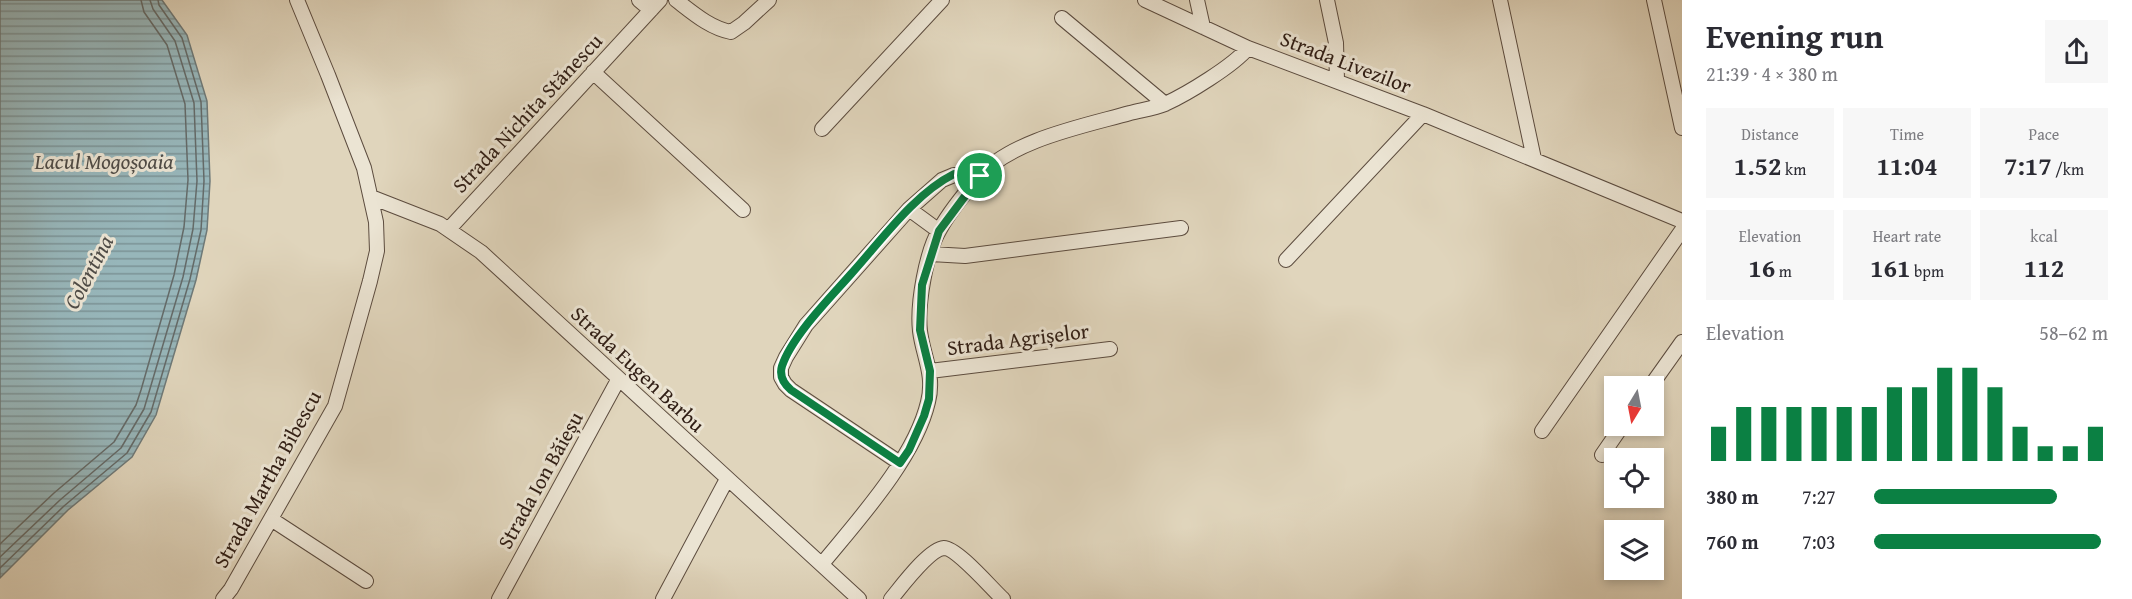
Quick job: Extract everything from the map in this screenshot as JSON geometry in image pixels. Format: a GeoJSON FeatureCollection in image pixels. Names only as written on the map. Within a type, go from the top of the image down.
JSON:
{"type":"FeatureCollection","features":[{"type":"Feature","properties":{"kind":"street","name":"Strada Martha Bibescu"},"geometry":{"type":"LineString","coordinates":[[223,599],[231,590],[335,406],[377,250],[376,222],[371,197],[356,147],[297,0]]}},
{"type":"Feature","properties":{"kind":"street"},"geometry":{"type":"LineString","coordinates":[[639,0],[656,5]]}},
{"type":"Feature","properties":{"kind":"street"},"geometry":{"type":"LineString","coordinates":[[676,0],[719,29],[731,32],[744,24],[769,0]]}},
{"type":"Feature","properties":{"kind":"street"},"geometry":{"type":"LineString","coordinates":[[822,129],[942,0]]}},
{"type":"Feature","properties":{"kind":"street","name":"Strada Livezilor"},"geometry":{"type":"LineString","coordinates":[[1145,0],[1248,48],[1423,114],[1682,221]]}},
{"type":"Feature","properties":{"kind":"street"},"geometry":{"type":"LineString","coordinates":[[1197,0],[1203,27]]}},
{"type":"Feature","properties":{"kind":"street"},"geometry":{"type":"LineString","coordinates":[[1327,0],[1336,43],[1337,80]]}},
{"type":"Feature","properties":{"kind":"street"},"geometry":{"type":"LineString","coordinates":[[1500,0],[1534,159]]}},
{"type":"Feature","properties":{"kind":"street"},"geometry":{"type":"LineString","coordinates":[[1654,0],[1682,128]]}},
{"type":"Feature","properties":{"kind":"street","name":"Strada Nichita Stănescu"},"geometry":{"type":"LineString","coordinates":[[449,229],[656,5]]}},
{"type":"Feature","properties":{"kind":"street"},"geometry":{"type":"LineString","coordinates":[[1062,18],[1165,104]]}},
{"type":"Feature","properties":{"kind":"street"},"geometry":{"type":"LineString","coordinates":[[822,564],[865,511],[909,450],[924,416],[929,399],[930,371],[920,330],[922,285],[939,231],[984,171],[1036,140],[1165,104],[1238,60],[1248,48]]}},
{"type":"Feature","properties":{"kind":"street"},"geometry":{"type":"LineString","coordinates":[[593,72],[743,210]]}},
{"type":"Feature","properties":{"kind":"street"},"geometry":{"type":"LineString","coordinates":[[1286,260],[1423,114]]}},
{"type":"Feature","properties":{"kind":"street"},"geometry":{"type":"LineString","coordinates":[[900,463],[791,390],[785,384],[781,368],[806,325],[909,209],[942,180],[954,174],[980,176]]}},
{"type":"Feature","properties":{"kind":"street","name":"Strada Eugen Barbu"},"geometry":{"type":"LineString","coordinates":[[371,197],[405,209],[449,229],[481,252],[859,599]]}},
{"type":"Feature","properties":{"kind":"street"},"geometry":{"type":"LineString","coordinates":[[909,209],[939,231]]}},
{"type":"Feature","properties":{"kind":"street"},"geometry":{"type":"LineString","coordinates":[[931,254],[965,256],[1181,228]]}},
{"type":"Feature","properties":{"kind":"street"},"geometry":{"type":"LineString","coordinates":[[1542,431],[1682,230]]}},
{"type":"Feature","properties":{"kind":"street"},"geometry":{"type":"LineString","coordinates":[[1658,376],[1682,342]]}},
{"type":"Feature","properties":{"kind":"street","name":"Strada Agrișelor"},"geometry":{"type":"LineString","coordinates":[[930,371],[1110,349]]}},
{"type":"Feature","properties":{"kind":"street","name":"Strada Ion Băieșu"},"geometry":{"type":"LineString","coordinates":[[499,599],[618,380]]}},
{"type":"Feature","properties":{"kind":"street"},"geometry":{"type":"LineString","coordinates":[[1602,455],[1615,436]]}},
{"type":"Feature","properties":{"kind":"street"},"geometry":{"type":"LineString","coordinates":[[663,599],[727,479]]}},
{"type":"Feature","properties":{"kind":"street"},"geometry":{"type":"LineString","coordinates":[[271,519],[366,581]]}},
{"type":"Feature","properties":{"kind":"street"},"geometry":{"type":"LineString","coordinates":[[891,599],[927,559],[944,548],[951,549],[957,554],[1003,599]]}},
{"type":"Feature","properties":{"kind":"water","name":"Lacul Mogoșoaia"},"geometry":{"type":"Polygon","coordinates":[[[0,0],[162,0],[187,35],[207,101],[210,181],[207,230],[196,280],[156,415],[132,457],[68,510],[0,578],[0,0]]]}},
{"type":"Feature","properties":{"kind":"route"},"geometry":{"type":"LineString","coordinates":[[954,174],[980,176],[939,231],[922,285],[920,330],[930,371],[929,399],[909,450],[900,463],[791,390],[785,384],[781,368],[806,325],[909,209],[942,180],[954,174]]}},
{"type":"Feature","properties":{"kind":"water label","name":"Colentina"},"geometry":{"type":"Point","coordinates":[88,272]}}]}
